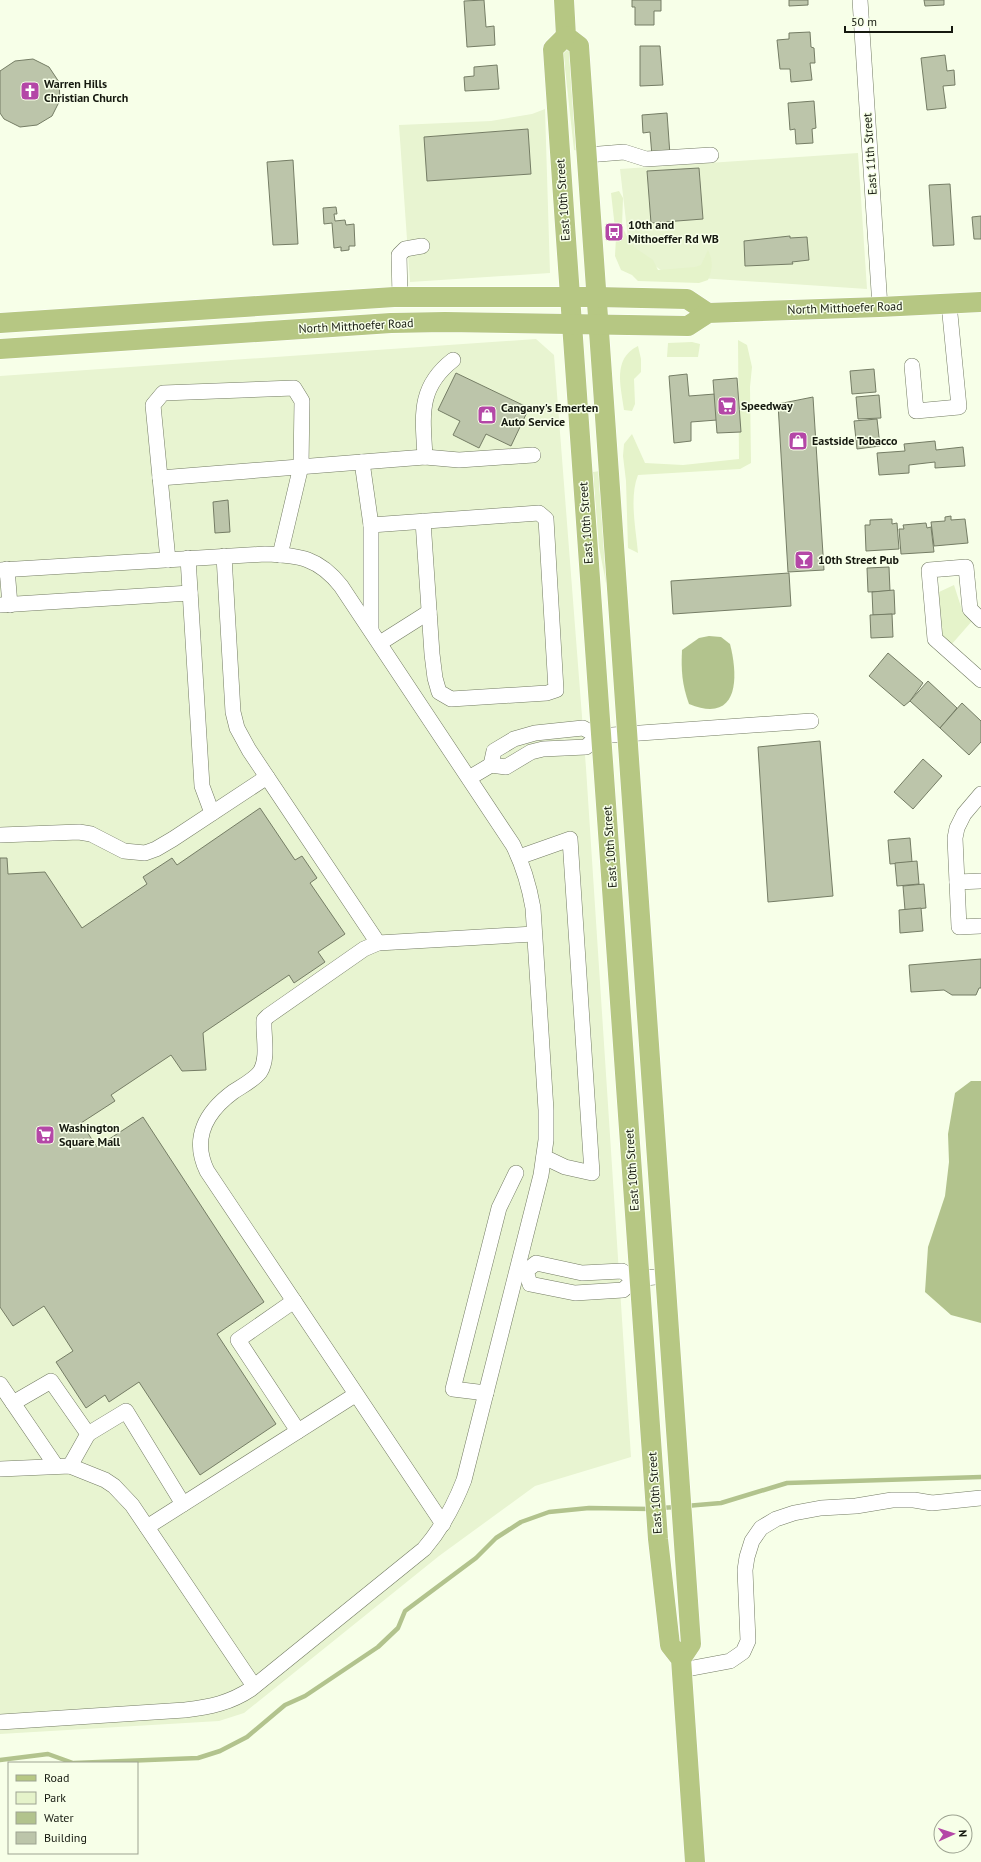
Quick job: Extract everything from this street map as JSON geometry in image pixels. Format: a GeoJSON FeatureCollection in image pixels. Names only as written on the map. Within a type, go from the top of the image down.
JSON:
{"type":"FeatureCollection","features":[{"type":"Feature","properties":{"kind":"main road"},"geometry":{"type":"LineString","coordinates":[[564,0],[566,36]]}},
{"type":"Feature","properties":{"kind":"main road","name":"East 10th Street"},"geometry":{"type":"LineString","coordinates":[[566,36],[579,46],[587,155],[691,1644],[682,1664],[670,1645],[658,1539],[637,1279],[553,50],[566,36]]}},
{"type":"Feature","properties":{"kind":"main road"},"geometry":{"type":"LineString","coordinates":[[324,328],[341,314],[392,310],[398,308],[400,297]]}},
{"type":"Feature","properties":{"kind":"main road"},"geometry":{"type":"LineString","coordinates":[[0,323],[332,300],[400,297],[597,297],[687,300],[708,312]]}},
{"type":"Feature","properties":{"kind":"main road","name":"North Mitthoefer Road"},"geometry":{"type":"LineString","coordinates":[[0,348],[445,322],[688,326],[708,312],[880,307],[981,302]]}},
{"type":"Feature","properties":{"kind":"main road"},"geometry":{"type":"LineString","coordinates":[[682,1664],[695,1862]]}},
{"type":"Feature","properties":{"kind":"street","name":"East 11th Street"},"geometry":{"type":"LineString","coordinates":[[860,0],[880,307]]}},
{"type":"Feature","properties":{"kind":"street"},"geometry":{"type":"LineString","coordinates":[[587,155],[624,152],[646,159],[711,155]]}},
{"type":"Feature","properties":{"kind":"street"},"geometry":{"type":"LineString","coordinates":[[400,297],[399,255],[404,249],[422,246]]}},
{"type":"Feature","properties":{"kind":"street"},"geometry":{"type":"LineString","coordinates":[[912,366],[916,411],[959,407],[949,304]]}},
{"type":"Feature","properties":{"kind":"street"},"geometry":{"type":"LineString","coordinates":[[425,457],[423,413],[428,390],[440,371],[453,360]]}},
{"type":"Feature","properties":{"kind":"street"},"geometry":{"type":"LineString","coordinates":[[168,560],[153,405],[163,393],[294,388],[302,401],[301,466],[280,554]]}},
{"type":"Feature","properties":{"kind":"street"},"geometry":{"type":"LineString","coordinates":[[160,478],[425,457],[459,460],[533,455]]}},
{"type":"Feature","properties":{"kind":"street"},"geometry":{"type":"LineString","coordinates":[[362,462],[371,525],[370,630]]}},
{"type":"Feature","properties":{"kind":"street"},"geometry":{"type":"LineString","coordinates":[[371,525],[539,513],[546,519],[556,690],[547,693],[451,699],[439,692],[433,662],[423,522]]}},
{"type":"Feature","properties":{"kind":"street"},"geometry":{"type":"LineString","coordinates":[[0,1722],[207,1708],[237,1698],[254,1686],[424,1549],[443,1524],[458,1498],[464,1480],[486,1393],[522,1270],[544,1157],[546,1110],[534,934],[529,888],[519,857],[469,778],[342,586],[330,572],[305,558],[280,554],[168,560],[67,561],[3,570],[5,605],[190,593]]}},
{"type":"Feature","properties":{"kind":"street"},"geometry":{"type":"LineString","coordinates":[[224,556],[231,689],[234,716],[242,738],[378,943]]}},
{"type":"Feature","properties":{"kind":"street"},"geometry":{"type":"LineString","coordinates":[[188,558],[202,786],[212,813]]}},
{"type":"Feature","properties":{"kind":"street"},"geometry":{"type":"LineString","coordinates":[[981,620],[970,609],[966,567],[930,570],[934,639],[981,680]]}},
{"type":"Feature","properties":{"kind":"street"},"geometry":{"type":"LineString","coordinates":[[380,644],[429,612]]}},
{"type":"Feature","properties":{"kind":"street"},"geometry":{"type":"LineString","coordinates":[[420,704],[439,692]]}},
{"type":"Feature","properties":{"kind":"street"},"geometry":{"type":"LineString","coordinates":[[469,778],[491,765],[506,766],[522,756],[543,749],[586,747],[600,736],[811,721]]}},
{"type":"Feature","properties":{"kind":"street"},"geometry":{"type":"LineString","coordinates":[[0,835],[79,832],[91,834],[124,851],[145,853],[174,839],[267,777]]}},
{"type":"Feature","properties":{"kind":"street"},"geometry":{"type":"LineString","coordinates":[[981,794],[964,814],[957,828],[955,843],[959,927],[981,926]]}},
{"type":"Feature","properties":{"kind":"street"},"geometry":{"type":"LineString","coordinates":[[519,857],[570,839],[592,1173],[565,1167],[544,1157]]}},
{"type":"Feature","properties":{"kind":"street"},"geometry":{"type":"LineString","coordinates":[[958,882],[981,881]]}},
{"type":"Feature","properties":{"kind":"street"},"geometry":{"type":"LineString","coordinates":[[443,1524],[355,1395],[207,1171],[200,1153],[202,1135],[205,1123],[226,1097],[260,1072],[264,1059],[264,1020],[364,949],[378,943],[534,934]]}},
{"type":"Feature","properties":{"kind":"street"},"geometry":{"type":"LineString","coordinates":[[486,1393],[453,1389],[499,1208],[516,1173]]}},
{"type":"Feature","properties":{"kind":"street"},"geometry":{"type":"LineString","coordinates":[[522,1270],[536,1263],[582,1273],[622,1271],[637,1279]]}},
{"type":"Feature","properties":{"kind":"street"},"geometry":{"type":"LineString","coordinates":[[522,1270],[530,1284],[574,1293],[623,1290],[637,1279],[665,1276]]}},
{"type":"Feature","properties":{"kind":"street"},"geometry":{"type":"LineString","coordinates":[[294,1301],[238,1340],[298,1431]]}},
{"type":"Feature","properties":{"kind":"street"},"geometry":{"type":"LineString","coordinates":[[13,1403],[52,1381],[88,1434]]}},
{"type":"Feature","properties":{"kind":"street"},"geometry":{"type":"LineString","coordinates":[[0,1384],[13,1403],[63,1466]]}},
{"type":"Feature","properties":{"kind":"street"},"geometry":{"type":"LineString","coordinates":[[147,1527],[355,1395]]}},
{"type":"Feature","properties":{"kind":"street"},"geometry":{"type":"LineString","coordinates":[[63,1466],[88,1434],[126,1411],[183,1504]]}},
{"type":"Feature","properties":{"kind":"street"},"geometry":{"type":"LineString","coordinates":[[0,1469],[63,1466],[105,1480],[114,1486],[132,1505],[254,1686]]}},
{"type":"Feature","properties":{"kind":"street"},"geometry":{"type":"LineString","coordinates":[[682,1664],[730,1661],[743,1652],[748,1641],[745,1570],[747,1557],[752,1541],[761,1528],[776,1519],[794,1513],[821,1508],[856,1506],[892,1500],[914,1500],[932,1503],[981,1498]]}},
{"type":"Feature","properties":{"kind":"shaded area"},"geometry":{"type":"Polygon","coordinates":[[[545,109],[550,273],[410,282],[399,125],[491,121],[532,114],[545,109]]]}},
{"type":"Feature","properties":{"kind":"shaded area"},"geometry":{"type":"Polygon","coordinates":[[[858,153],[867,289],[669,276],[629,247],[620,169],[858,153]]]}},
{"type":"Feature","properties":{"kind":"shaded area","name":"Washington Square Mall"},"geometry":{"type":"Polygon","coordinates":[[[536,339],[554,355],[586,768],[631,1457],[535,1486],[439,1556],[244,1713],[219,1721],[0,1734],[0,376],[536,339]]]}},
{"type":"Feature","properties":{"kind":"green space"},"geometry":{"type":"Polygon","coordinates":[[[568,45],[572,49],[580,151],[574,150],[563,50],[568,45]]]}},
{"type":"Feature","properties":{"kind":"green space"},"geometry":{"type":"Polygon","coordinates":[[[619,191],[623,198],[622,226],[629,241],[634,247],[653,260],[658,270],[695,267],[701,265],[708,250],[712,265],[708,280],[699,283],[638,281],[632,275],[621,270],[615,256],[616,237],[611,193],[619,191]]]}},
{"type":"Feature","properties":{"kind":"green space"},"geometry":{"type":"Polygon","coordinates":[[[738,340],[747,345],[752,367],[750,387],[751,463],[740,469],[638,475],[635,484],[634,503],[638,553],[628,548],[626,481],[623,456],[624,444],[632,434],[645,463],[683,465],[739,459],[738,340]]]}},
{"type":"Feature","properties":{"kind":"green space"},"geometry":{"type":"Polygon","coordinates":[[[692,342],[700,344],[698,357],[667,357],[668,343],[692,342]]]}},
{"type":"Feature","properties":{"kind":"green space"},"geometry":{"type":"Polygon","coordinates":[[[638,346],[641,359],[641,372],[634,379],[635,404],[632,411],[624,410],[620,383],[621,366],[624,358],[630,351],[638,346]]]}},
{"type":"Feature","properties":{"kind":"green space"},"geometry":{"type":"Polygon","coordinates":[[[600,471],[609,583],[606,583],[599,547],[593,472],[600,471]]]}},
{"type":"Feature","properties":{"kind":"green space"},"geometry":{"type":"Polygon","coordinates":[[[954,585],[963,613],[972,621],[951,645],[945,642],[932,605],[939,592],[954,585]]]}},
{"type":"Feature","properties":{"kind":"water"},"geometry":{"type":"Polygon","coordinates":[[[709,636],[721,637],[730,644],[733,657],[734,684],[731,695],[726,703],[717,708],[705,709],[689,704],[682,677],[682,650],[699,638],[709,636]]]}},
{"type":"Feature","properties":{"kind":"water"},"geometry":{"type":"Polygon","coordinates":[[[971,1081],[981,1081],[981,1323],[951,1315],[925,1292],[928,1247],[945,1196],[949,1162],[948,1134],[955,1093],[971,1081]]]}},
{"type":"Feature","properties":{"kind":"building"},"geometry":{"type":"Polygon","coordinates":[[[484,0],[486,27],[494,26],[495,45],[467,47],[464,1],[484,0]]]}},
{"type":"Feature","properties":{"kind":"building"},"geometry":{"type":"Polygon","coordinates":[[[632,0],[661,0],[661,11],[654,11],[654,25],[635,25],[635,7],[632,7],[632,0]]]}},
{"type":"Feature","properties":{"kind":"building"},"geometry":{"type":"Polygon","coordinates":[[[789,0],[808,0],[808,5],[789,6],[789,0]]]}},
{"type":"Feature","properties":{"kind":"building"},"geometry":{"type":"Polygon","coordinates":[[[924,0],[944,0],[944,5],[925,6],[924,0]]]}},
{"type":"Feature","properties":{"kind":"building"},"geometry":{"type":"Polygon","coordinates":[[[810,32],[811,47],[814,48],[815,63],[810,63],[812,80],[791,82],[790,69],[780,69],[777,40],[789,39],[789,33],[810,32]]]}},
{"type":"Feature","properties":{"kind":"building"},"geometry":{"type":"Polygon","coordinates":[[[640,46],[660,46],[663,85],[640,86],[640,46]]]}},
{"type":"Feature","properties":{"kind":"building"},"geometry":{"type":"Polygon","coordinates":[[[945,55],[947,71],[954,70],[955,85],[943,86],[946,108],[927,110],[921,58],[945,55]]]}},
{"type":"Feature","properties":{"kind":"building","name":"Warren Hills Christian Church"},"geometry":{"type":"Polygon","coordinates":[[[33,59],[49,67],[59,82],[60,100],[52,116],[37,125],[20,127],[4,119],[0,113],[0,71],[15,61],[33,59]]]}},
{"type":"Feature","properties":{"kind":"building"},"geometry":{"type":"Polygon","coordinates":[[[497,65],[499,89],[465,91],[464,77],[474,76],[474,67],[497,65]]]}},
{"type":"Feature","properties":{"kind":"building"},"geometry":{"type":"Polygon","coordinates":[[[814,101],[816,128],[812,129],[813,143],[796,144],[795,129],[790,130],[788,103],[814,101]]]}},
{"type":"Feature","properties":{"kind":"building"},"geometry":{"type":"Polygon","coordinates":[[[667,113],[670,155],[652,156],[650,132],[643,133],[642,115],[667,113]]]}},
{"type":"Feature","properties":{"kind":"building"},"geometry":{"type":"Polygon","coordinates":[[[528,129],[531,174],[427,181],[424,137],[528,129]]]}},
{"type":"Feature","properties":{"kind":"building"},"geometry":{"type":"Polygon","coordinates":[[[293,160],[298,244],[273,245],[267,162],[293,160]]]}},
{"type":"Feature","properties":{"kind":"building"},"geometry":{"type":"Polygon","coordinates":[[[699,168],[703,219],[651,223],[647,171],[699,168]]]}},
{"type":"Feature","properties":{"kind":"building"},"geometry":{"type":"Polygon","coordinates":[[[950,184],[954,245],[933,246],[929,185],[950,184]]]}},
{"type":"Feature","properties":{"kind":"building"},"geometry":{"type":"Polygon","coordinates":[[[336,207],[337,214],[334,214],[335,221],[345,220],[346,225],[354,224],[355,246],[349,246],[349,250],[341,251],[341,247],[334,248],[332,223],[324,224],[323,208],[336,207]]]}},
{"type":"Feature","properties":{"kind":"building"},"geometry":{"type":"Polygon","coordinates":[[[981,216],[981,239],[974,239],[972,217],[981,216]]]}},
{"type":"Feature","properties":{"kind":"building"},"geometry":{"type":"Polygon","coordinates":[[[790,236],[790,238],[807,237],[809,260],[792,262],[793,264],[745,266],[744,241],[790,236]]]}},
{"type":"Feature","properties":{"kind":"building"},"geometry":{"type":"Polygon","coordinates":[[[874,369],[876,392],[852,394],[850,371],[874,369]]]}},
{"type":"Feature","properties":{"kind":"building","name":"Cangany's Emerten Auto Service"},"geometry":{"type":"Polygon","coordinates":[[[456,373],[529,408],[511,446],[486,434],[479,448],[453,435],[460,421],[438,410],[456,373]]]}},
{"type":"Feature","properties":{"kind":"building","name":"Speedway"},"geometry":{"type":"Polygon","coordinates":[[[687,374],[689,396],[715,394],[717,420],[691,422],[691,441],[674,443],[669,376],[687,374]]]}},
{"type":"Feature","properties":{"kind":"building","name":"Speedway"},"geometry":{"type":"Polygon","coordinates":[[[737,378],[741,432],[717,433],[713,380],[737,378]]]}},
{"type":"Feature","properties":{"kind":"building"},"geometry":{"type":"Polygon","coordinates":[[[879,395],[881,418],[858,419],[856,397],[879,395]]]}},
{"type":"Feature","properties":{"kind":"building"},"geometry":{"type":"Polygon","coordinates":[[[813,397],[824,570],[788,572],[778,404],[813,397]]]}},
{"type":"Feature","properties":{"kind":"building"},"geometry":{"type":"Polygon","coordinates":[[[877,419],[880,446],[857,449],[854,421],[877,419]]]}},
{"type":"Feature","properties":{"kind":"building"},"geometry":{"type":"Polygon","coordinates":[[[935,441],[936,450],[963,447],[965,466],[935,468],[935,462],[909,465],[909,473],[879,475],[877,453],[905,451],[904,444],[935,441]]]}},
{"type":"Feature","properties":{"kind":"building"},"geometry":{"type":"Polygon","coordinates":[[[228,500],[230,532],[215,533],[213,502],[228,500]]]}},
{"type":"Feature","properties":{"kind":"building"},"geometry":{"type":"Polygon","coordinates":[[[951,516],[951,520],[965,519],[968,543],[934,546],[931,522],[945,521],[945,517],[951,516]]]}},
{"type":"Feature","properties":{"kind":"building"},"geometry":{"type":"Polygon","coordinates":[[[892,519],[892,524],[897,523],[899,549],[866,551],[865,525],[870,525],[870,520],[892,519]]]}},
{"type":"Feature","properties":{"kind":"building"},"geometry":{"type":"Polygon","coordinates":[[[926,523],[927,528],[931,527],[934,552],[901,554],[899,529],[904,529],[903,525],[926,523]]]}},
{"type":"Feature","properties":{"kind":"building"},"geometry":{"type":"Polygon","coordinates":[[[889,567],[890,591],[868,592],[867,568],[889,567]]]}},
{"type":"Feature","properties":{"kind":"building"},"geometry":{"type":"Polygon","coordinates":[[[789,573],[791,606],[673,614],[671,581],[789,573]]]}},
{"type":"Feature","properties":{"kind":"building"},"geometry":{"type":"Polygon","coordinates":[[[894,590],[895,614],[873,615],[872,592],[894,590]]]}},
{"type":"Feature","properties":{"kind":"building"},"geometry":{"type":"Polygon","coordinates":[[[892,614],[893,637],[871,638],[870,615],[892,614]]]}},
{"type":"Feature","properties":{"kind":"building"},"geometry":{"type":"Polygon","coordinates":[[[888,653],[923,683],[910,701],[904,706],[869,676],[888,653]]]}},
{"type":"Feature","properties":{"kind":"building"},"geometry":{"type":"Polygon","coordinates":[[[928,681],[957,708],[940,728],[910,701],[928,681]]]}},
{"type":"Feature","properties":{"kind":"building"},"geometry":{"type":"Polygon","coordinates":[[[962,703],[981,721],[981,742],[969,755],[940,728],[962,703]]]}},
{"type":"Feature","properties":{"kind":"building"},"geometry":{"type":"Polygon","coordinates":[[[820,741],[833,896],[768,902],[758,747],[820,741]]]}},
{"type":"Feature","properties":{"kind":"building"},"geometry":{"type":"Polygon","coordinates":[[[923,759],[942,776],[913,809],[894,792],[923,759]]]}},
{"type":"Feature","properties":{"kind":"building","name":"Washington Square Mall"},"geometry":{"type":"Polygon","coordinates":[[[260,808],[295,860],[302,856],[317,878],[310,883],[345,934],[318,952],[325,962],[294,983],[289,975],[203,1033],[206,1070],[182,1071],[171,1055],[111,1095],[115,1101],[81,1123],[97,1147],[143,1117],[264,1302],[217,1334],[276,1424],[200,1475],[139,1382],[109,1402],[105,1395],[86,1408],[56,1362],[73,1351],[44,1306],[13,1326],[0,1307],[0,858],[7,858],[8,874],[45,872],[82,928],[147,884],[143,877],[172,858],[177,865],[260,808]]]}},
{"type":"Feature","properties":{"kind":"building"},"geometry":{"type":"Polygon","coordinates":[[[910,838],[912,862],[890,864],[888,840],[910,838]]]}},
{"type":"Feature","properties":{"kind":"building"},"geometry":{"type":"Polygon","coordinates":[[[917,861],[919,884],[897,886],[895,863],[917,861]]]}},
{"type":"Feature","properties":{"kind":"building"},"geometry":{"type":"Polygon","coordinates":[[[924,884],[926,908],[905,910],[903,886],[924,884]]]}},
{"type":"Feature","properties":{"kind":"building"},"geometry":{"type":"Polygon","coordinates":[[[921,908],[923,931],[900,933],[899,910],[921,908]]]}},
{"type":"Feature","properties":{"kind":"building"},"geometry":{"type":"Polygon","coordinates":[[[981,959],[981,988],[979,988],[976,995],[952,995],[944,990],[911,992],[909,965],[981,959]]]}},
{"type":"Feature","properties":{"kind":"waterway"},"geometry":{"type":"LineString","coordinates":[[686,1506],[721,1503],[787,1483],[981,1477]]}},
{"type":"Feature","properties":{"kind":"waterway"},"geometry":{"type":"LineString","coordinates":[[660,1508],[677,1507]]}},
{"type":"Feature","properties":{"kind":"waterway"},"geometry":{"type":"LineString","coordinates":[[99,1762],[198,1758],[220,1751],[247,1737],[285,1705],[305,1696],[378,1647],[398,1628],[405,1611],[476,1558],[496,1538],[521,1522],[549,1512],[589,1508],[651,1509]]}},
{"type":"Feature","properties":{"kind":"waterway"},"geometry":{"type":"LineString","coordinates":[[0,1760],[48,1754],[70,1762]]}},
{"type":"Feature","properties":{"kind":"place","name":"Warren Hills Christian Church"},"geometry":{"type":"Point","coordinates":[30,91]}},
{"type":"Feature","properties":{"kind":"place","name":"10th and Mithoeffer Rd WB"},"geometry":{"type":"Point","coordinates":[614,232]}},
{"type":"Feature","properties":{"kind":"place","name":"Speedway"},"geometry":{"type":"Point","coordinates":[727,406]}},
{"type":"Feature","properties":{"kind":"place","name":"Cangany's Emerten Auto Service"},"geometry":{"type":"Point","coordinates":[487,415]}},
{"type":"Feature","properties":{"kind":"place","name":"Eastside Tobacco"},"geometry":{"type":"Point","coordinates":[798,441]}},
{"type":"Feature","properties":{"kind":"place","name":"10th Street Pub"},"geometry":{"type":"Point","coordinates":[804,560]}},
{"type":"Feature","properties":{"kind":"place","name":"Washington Square Mall"},"geometry":{"type":"Point","coordinates":[45,1135]}}]}
